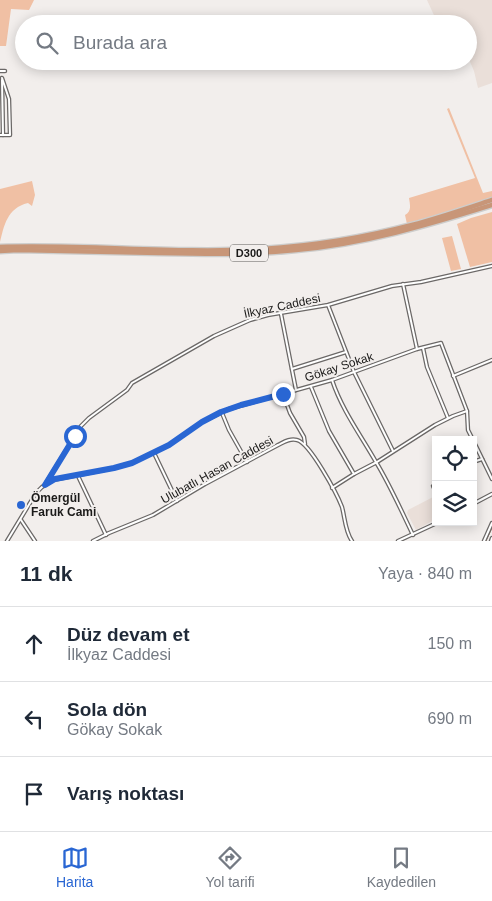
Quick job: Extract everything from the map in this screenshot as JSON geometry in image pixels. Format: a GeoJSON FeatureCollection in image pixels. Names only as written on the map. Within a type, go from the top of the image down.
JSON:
{"type":"FeatureCollection","features":[{"type":"Feature","properties":{"kind":"highway","name":"D300"},"geometry":{"type":"LineString","coordinates":[[0,247],[218,250],[297,246],[354,238],[410,226],[492,200]]}},
{"type":"Feature","properties":{"kind":"highway","name":"D300"},"geometry":{"type":"LineString","coordinates":[[0,251],[218,254],[297,250],[402,232],[492,205]]}},
{"type":"Feature","properties":{"kind":"street"},"geometry":{"type":"LineString","coordinates":[[0,71],[5,71]]}},
{"type":"Feature","properties":{"kind":"street"},"geometry":{"type":"LineString","coordinates":[[1,78],[9,99],[10,135],[2,135],[1,78]]}},
{"type":"Feature","properties":{"kind":"street","name":"İlkyaz Caddesi"},"geometry":{"type":"LineString","coordinates":[[45,485],[60,458],[84,423],[132,384],[226,330],[255,318],[328,305],[384,288],[441,278],[492,266]]}},
{"type":"Feature","properties":{"kind":"street"},"geometry":{"type":"LineString","coordinates":[[403,284],[417,349]]}},
{"type":"Feature","properties":{"kind":"street"},"geometry":{"type":"LineString","coordinates":[[328,305],[354,372],[393,451]]}},
{"type":"Feature","properties":{"kind":"street"},"geometry":{"type":"LineString","coordinates":[[281,313],[296,390]]}},
{"type":"Feature","properties":{"kind":"street","name":"Gökay Sokak"},"geometry":{"type":"LineString","coordinates":[[45,485],[55,479],[126,465],[169,445],[202,422],[221,412],[332,380],[417,349],[441,344],[467,412],[468,430],[471,436]]}},
{"type":"Feature","properties":{"kind":"street"},"geometry":{"type":"LineString","coordinates":[[423,348],[427,367],[448,418]]}},
{"type":"Feature","properties":{"kind":"street"},"geometry":{"type":"LineString","coordinates":[[292,369],[346,352]]}},
{"type":"Feature","properties":{"kind":"street"},"geometry":{"type":"LineString","coordinates":[[453,376],[492,360]]}},
{"type":"Feature","properties":{"kind":"street"},"geometry":{"type":"LineString","coordinates":[[332,380],[348,417],[377,462],[413,535]]}},
{"type":"Feature","properties":{"kind":"street"},"geometry":{"type":"LineString","coordinates":[[310,386],[329,431],[354,474]]}},
{"type":"Feature","properties":{"kind":"street"},"geometry":{"type":"LineString","coordinates":[[283,394],[290,413],[304,437],[305,445],[315,458],[342,507],[347,530],[352,541]]}},
{"type":"Feature","properties":{"kind":"street"},"geometry":{"type":"LineString","coordinates":[[221,412],[247,462]]}},
{"type":"Feature","properties":{"kind":"street"},"geometry":{"type":"LineString","coordinates":[[332,488],[377,462],[429,428],[448,418],[467,412]]}},
{"type":"Feature","properties":{"kind":"street","name":"Ulubatlı Hasan Caddesi"},"geometry":{"type":"LineString","coordinates":[[93,541],[153,515],[177,500],[290,440],[298,440],[305,445]]}},
{"type":"Feature","properties":{"kind":"street","name":"Gökay Sokak"},"geometry":{"type":"LineString","coordinates":[[477,448],[492,479]]}},
{"type":"Feature","properties":{"kind":"street"},"geometry":{"type":"LineString","coordinates":[[154,453],[177,500]]}},
{"type":"Feature","properties":{"kind":"street"},"geometry":{"type":"LineString","coordinates":[[477,461],[482,459]]}},
{"type":"Feature","properties":{"kind":"street"},"geometry":{"type":"LineString","coordinates":[[78,475],[106,535]]}},
{"type":"Feature","properties":{"kind":"street"},"geometry":{"type":"LineString","coordinates":[[7,541],[36,494],[45,485]]}},
{"type":"Feature","properties":{"kind":"street"},"geometry":{"type":"LineString","coordinates":[[477,502],[492,494]]}},
{"type":"Feature","properties":{"kind":"street"},"geometry":{"type":"LineString","coordinates":[[21,520],[35,541]]}},
{"type":"Feature","properties":{"kind":"street"},"geometry":{"type":"LineString","coordinates":[[484,541],[492,523]]}},
{"type":"Feature","properties":{"kind":"street"},"geometry":{"type":"LineString","coordinates":[[398,541],[432,526]]}},
{"type":"Feature","properties":{"kind":"shaded area"},"geometry":{"type":"Polygon","coordinates":[[[0,0],[34,0],[29,10],[11,9],[6,46],[0,46],[0,0]]]}},
{"type":"Feature","properties":{"kind":"shaded area"},"geometry":{"type":"Polygon","coordinates":[[[427,0],[492,0],[492,83],[478,88],[474,70],[477,70],[477,15],[434,15],[427,0]]]}},
{"type":"Feature","properties":{"kind":"shaded area"},"geometry":{"type":"Polygon","coordinates":[[[449,108],[483,193],[492,191],[492,198],[407,224],[405,215],[410,210],[409,198],[475,178],[447,109],[449,108]]]}},
{"type":"Feature","properties":{"kind":"shaded area"},"geometry":{"type":"Polygon","coordinates":[[[32,181],[35,195],[32,206],[28,203],[21,205],[11,213],[5,224],[0,242],[0,189],[32,181]]]}},
{"type":"Feature","properties":{"kind":"shaded area"},"geometry":{"type":"Polygon","coordinates":[[[492,212],[492,262],[470,267],[457,224],[492,212]]]}},
{"type":"Feature","properties":{"kind":"shaded area"},"geometry":{"type":"Polygon","coordinates":[[[452,236],[461,269],[451,271],[442,238],[452,236]]]}},
{"type":"Feature","properties":{"kind":"shaded area"},"geometry":{"type":"Polygon","coordinates":[[[432,498],[432,521],[416,530],[407,513],[408,510],[432,498]]]}},
{"type":"Feature","properties":{"kind":"waterway"},"geometry":{"type":"LineString","coordinates":[[486,541],[492,528]]}},
{"type":"Feature","properties":{"kind":"place","name":"Ömergül Faruk Cami"},"geometry":{"type":"Point","coordinates":[21,505]}},
{"type":"Feature","properties":{"kind":"route"},"geometry":{"type":"LineString","coordinates":[[75,436],[45,485],[55,479],[132,463],[169,445],[202,422],[221,412],[283,394]]}}]}
